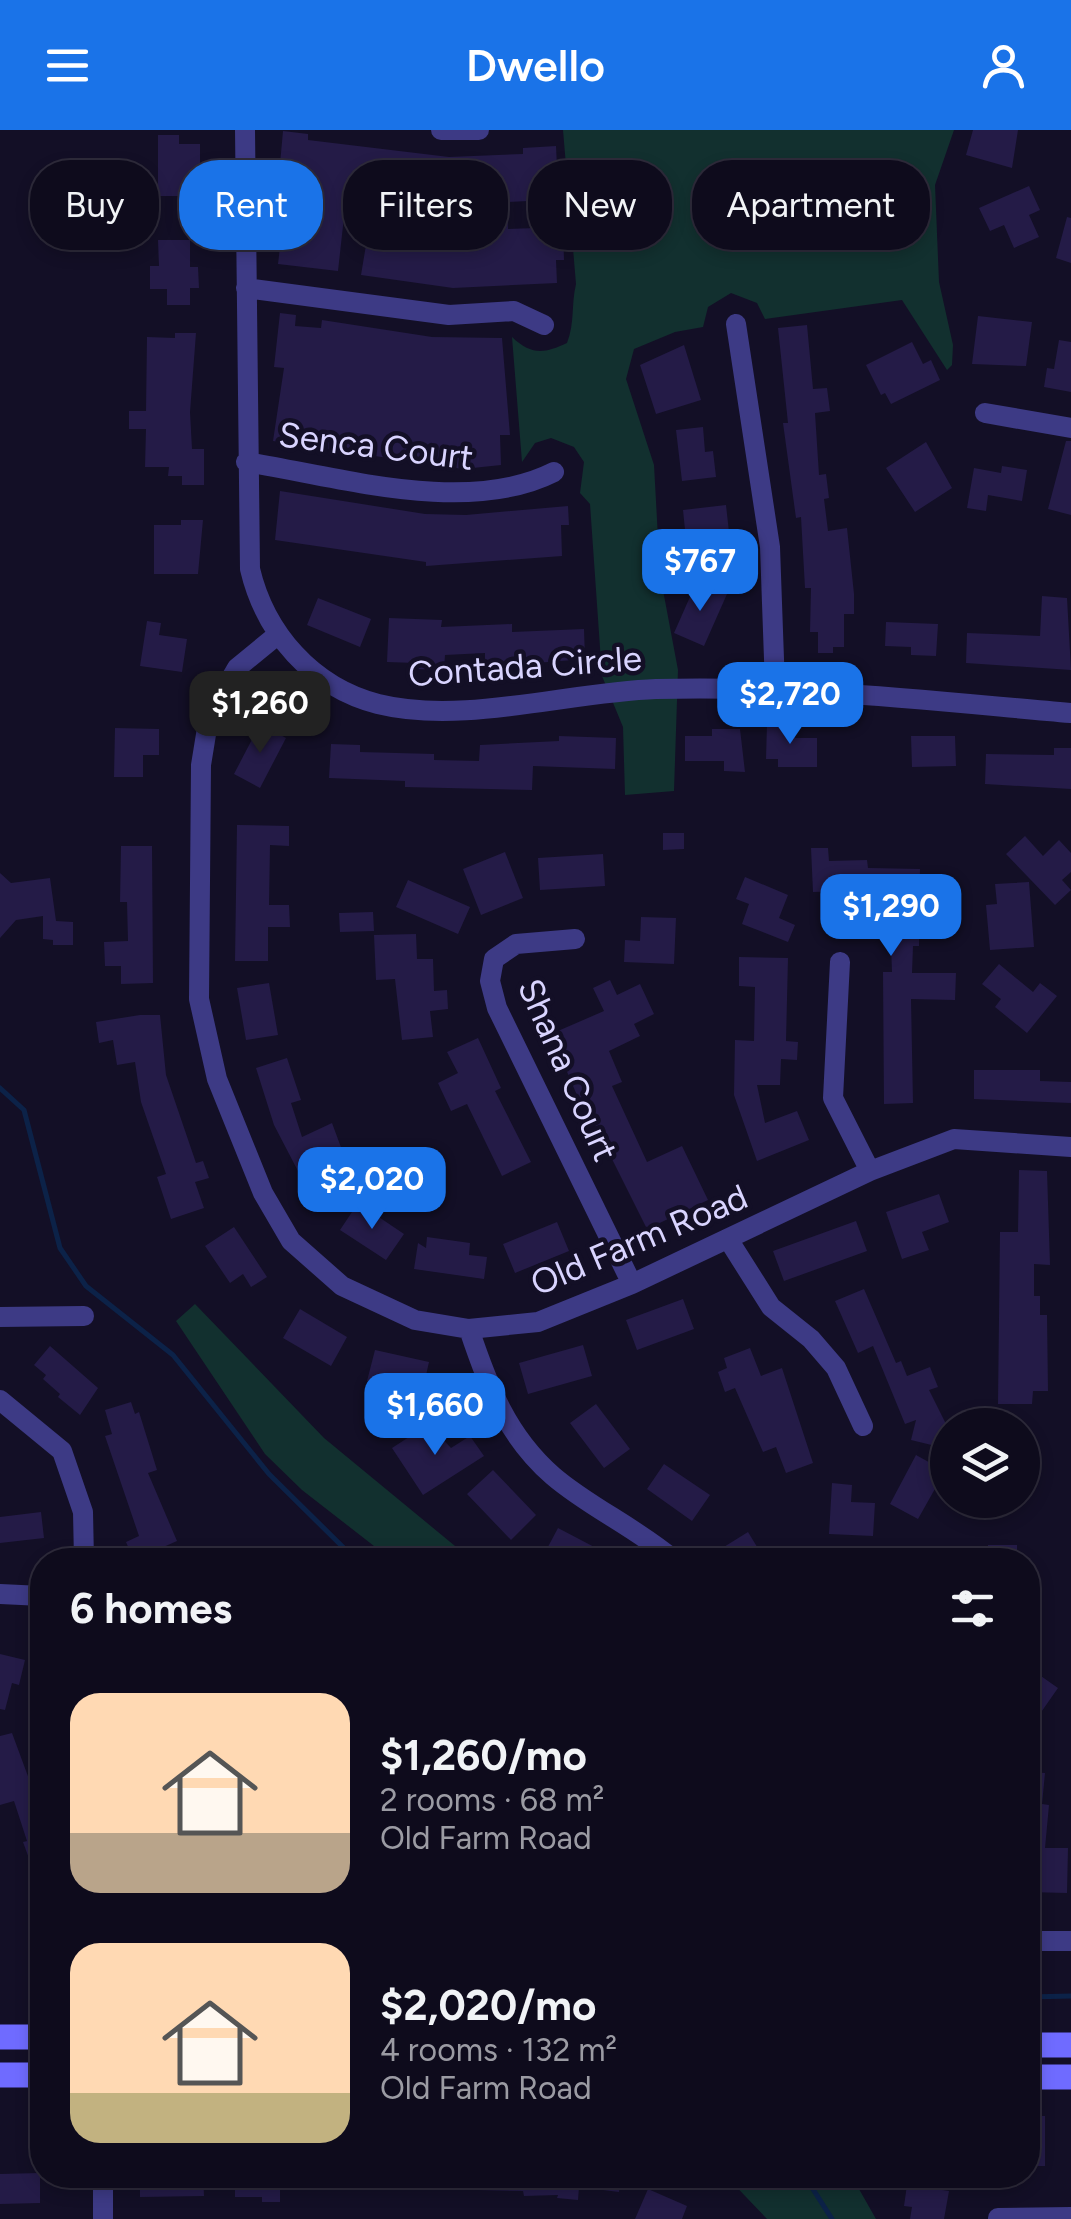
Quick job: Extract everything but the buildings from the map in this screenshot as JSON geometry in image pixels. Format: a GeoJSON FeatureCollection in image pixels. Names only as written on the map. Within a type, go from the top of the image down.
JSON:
{"type":"FeatureCollection","features":[{"type":"Feature","properties":{"kind":"main road"},"geometry":{"type":"LineString","coordinates":[[0,2037],[30,2038]]}},
{"type":"Feature","properties":{"kind":"main road"},"geometry":{"type":"LineString","coordinates":[[1040,2045],[1071,2045]]}},
{"type":"Feature","properties":{"kind":"main road"},"geometry":{"type":"LineString","coordinates":[[0,2075],[30,2075]]}},
{"type":"Feature","properties":{"kind":"main road"},"geometry":{"type":"LineString","coordinates":[[1040,2077],[1071,2077]]}},
{"type":"Feature","properties":{"kind":"street","name":"Contada Circle"},"geometry":{"type":"LineString","coordinates":[[246,130],[246,462],[250,569],[276,636],[327,684],[374,703],[404,709],[499,706],[644,690],[775,687],[1071,712]]}},
{"type":"Feature","properties":{"kind":"street"},"geometry":{"type":"LineString","coordinates":[[441,130],[479,130]]}},
{"type":"Feature","properties":{"kind":"street"},"geometry":{"type":"LineString","coordinates":[[246,288],[448,315],[514,312],[544,325]]}},
{"type":"Feature","properties":{"kind":"street"},"geometry":{"type":"LineString","coordinates":[[736,324],[770,548],[775,687]]}},
{"type":"Feature","properties":{"kind":"street"},"geometry":{"type":"LineString","coordinates":[[985,413],[1071,428]]}},
{"type":"Feature","properties":{"kind":"street","name":"Senca Court"},"geometry":{"type":"LineString","coordinates":[[246,462],[451,494],[528,486],[554,472]]}},
{"type":"Feature","properties":{"kind":"street","name":"Old Farm Road"},"geometry":{"type":"LineString","coordinates":[[276,636],[238,668],[210,716],[201,765],[199,999],[217,1079],[263,1193],[291,1241],[342,1286],[415,1320],[469,1329],[538,1322],[632,1284],[870,1171],[954,1140],[1071,1147]]}},
{"type":"Feature","properties":{"kind":"street","name":"Shana Court"},"geometry":{"type":"LineString","coordinates":[[575,939],[516,944],[494,959],[490,981],[497,1008],[632,1284]]}},
{"type":"Feature","properties":{"kind":"street"},"geometry":{"type":"LineString","coordinates":[[840,962],[834,1098],[870,1171]]}},
{"type":"Feature","properties":{"kind":"street"},"geometry":{"type":"LineString","coordinates":[[728,1240],[771,1307],[812,1339],[836,1368],[863,1426]]}},
{"type":"Feature","properties":{"kind":"street"},"geometry":{"type":"LineString","coordinates":[[0,1318],[84,1316]]}},
{"type":"Feature","properties":{"kind":"street"},"geometry":{"type":"LineString","coordinates":[[469,1329],[490,1392],[516,1438],[554,1477],[636,1528],[660,1548]]}},
{"type":"Feature","properties":{"kind":"street"},"geometry":{"type":"LineString","coordinates":[[0,1400],[62,1451],[83,1512],[84,1548]]}},
{"type":"Feature","properties":{"kind":"street"},"geometry":{"type":"LineString","coordinates":[[0,1594],[30,1595]]}},
{"type":"Feature","properties":{"kind":"street"},"geometry":{"type":"LineString","coordinates":[[1040,1941],[1071,1941]]}},
{"type":"Feature","properties":{"kind":"street"},"geometry":{"type":"LineString","coordinates":[[104,2188],[104,2219]]}},
{"type":"Feature","properties":{"kind":"street"},"geometry":{"type":"LineString","coordinates":[[998,2218],[1071,2217]]}},
{"type":"Feature","properties":{"kind":"green space"},"geometry":{"type":"Polygon","coordinates":[[[563,130],[954,130],[935,185],[939,282],[953,345],[952,365],[947,370],[902,300],[765,319],[757,303],[731,293],[708,307],[703,327],[675,332],[634,349],[626,379],[654,465],[660,574],[678,670],[674,791],[625,795],[623,727],[602,676],[590,504],[580,493],[584,462],[574,447],[551,438],[535,443],[522,462],[512,337],[538,351],[567,343],[576,284],[573,250],[672,250],[672,160],[566,160],[563,130]]]}},
{"type":"Feature","properties":{"kind":"green space"},"geometry":{"type":"Polygon","coordinates":[[[195,1304],[324,1438],[457,1548],[377,1548],[302,1490],[265,1454],[176,1321],[195,1304]]]}},
{"type":"Feature","properties":{"kind":"green space"},"geometry":{"type":"Polygon","coordinates":[[[737,2188],[858,2188],[876,2219],[767,2219],[737,2188]]]}},
{"type":"Feature","properties":{"kind":"waterway"},"geometry":{"type":"LineString","coordinates":[[0,1088],[24,1110],[60,1248],[86,1286],[173,1355],[269,1474],[344,1548]]}},
{"type":"Feature","properties":{"kind":"waterway"},"geometry":{"type":"LineString","coordinates":[[1040,1997],[1071,1996]]}},
{"type":"Feature","properties":{"kind":"waterway"},"geometry":{"type":"LineString","coordinates":[[812,2188],[832,2219]]}}]}
